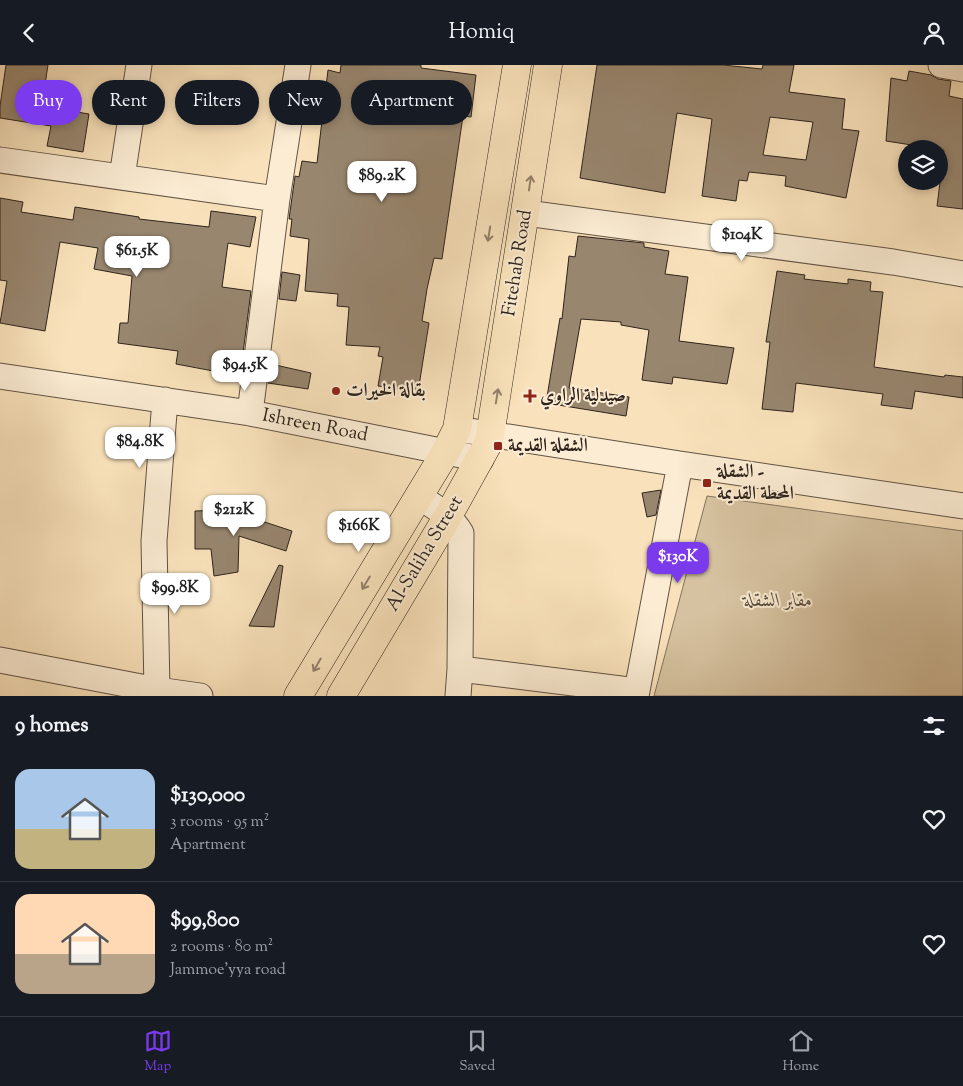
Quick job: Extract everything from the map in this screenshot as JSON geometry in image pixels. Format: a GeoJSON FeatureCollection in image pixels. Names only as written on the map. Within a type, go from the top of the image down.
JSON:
{"type":"FeatureCollection","features":[{"type":"Feature","properties":{"kind":"main road","name":"Fitehab Road"},"geometry":{"type":"LineString","coordinates":[[445,453],[457,429],[517,65]]}},
{"type":"Feature","properties":{"kind":"main road","name":"Fitehab Road"},"geometry":{"type":"LineString","coordinates":[[481,459],[490,434],[548,65]]}},
{"type":"Feature","properties":{"kind":"main road","name":"Al-Saliha Street"},"geometry":{"type":"LineString","coordinates":[[298,696],[445,453]]}},
{"type":"Feature","properties":{"kind":"main road","name":"Al-Saliha Street"},"geometry":{"type":"LineString","coordinates":[[341,696],[481,459]]}},
{"type":"Feature","properties":{"kind":"street"},"geometry":{"type":"LineString","coordinates":[[122,177],[139,65]]}},
{"type":"Feature","properties":{"kind":"street"},"geometry":{"type":"LineString","coordinates":[[250,413],[277,199],[298,65]]}},
{"type":"Feature","properties":{"kind":"street"},"geometry":{"type":"LineString","coordinates":[[941,65],[963,69]]}},
{"type":"Feature","properties":{"kind":"street"},"geometry":{"type":"LineString","coordinates":[[0,160],[277,199]]}},
{"type":"Feature","properties":{"kind":"street"},"geometry":{"type":"LineString","coordinates":[[526,213],[844,255],[963,274]]}},
{"type":"Feature","properties":{"kind":"street","name":"Ishreen Road"},"geometry":{"type":"LineString","coordinates":[[0,376],[250,413],[481,459]]}},
{"type":"Feature","properties":{"kind":"street"},"geometry":{"type":"LineString","coordinates":[[157,690],[154,541],[165,400]]}},
{"type":"Feature","properties":{"kind":"street"},"geometry":{"type":"LineString","coordinates":[[457,429],[963,505]]}},
{"type":"Feature","properties":{"kind":"street"},"geometry":{"type":"LineString","coordinates":[[460,669],[637,693],[680,464]]}},
{"type":"Feature","properties":{"kind":"street"},"geometry":{"type":"LineString","coordinates":[[418,497],[448,516],[462,533],[458,696]]}},
{"type":"Feature","properties":{"kind":"street"},"geometry":{"type":"LineString","coordinates":[[0,660],[157,690],[200,696]]}},
{"type":"Feature","properties":{"kind":"green space","name":"مقابر الشقلة"},"geometry":{"type":"Polygon","coordinates":[[[707,496],[963,531],[963,696],[654,696],[707,496]]]}},
{"type":"Feature","properties":{"kind":"building"},"geometry":{"type":"Polygon","coordinates":[[[6,65],[48,65],[46,80],[15,80],[15,120],[0,118],[6,65]]]}},
{"type":"Feature","properties":{"kind":"building"},"geometry":{"type":"Polygon","coordinates":[[[341,65],[421,65],[421,68],[476,75],[472,109],[472,80],[351,80],[351,125],[462,125],[442,259],[434,258],[427,289],[422,321],[429,323],[418,392],[378,386],[383,357],[378,356],[380,347],[346,345],[349,307],[337,306],[338,294],[305,291],[309,239],[290,236],[292,219],[289,219],[295,176],[299,177],[302,161],[317,163],[321,125],[341,125],[341,80],[327,80],[328,70],[340,73],[341,65]]]}},
{"type":"Feature","properties":{"kind":"building"},"geometry":{"type":"Polygon","coordinates":[[[597,65],[723,65],[762,69],[763,65],[794,65],[789,92],[845,99],[842,129],[859,131],[846,198],[785,186],[786,176],[749,172],[747,181],[739,180],[736,201],[702,196],[712,119],[677,113],[665,193],[580,178],[597,65]],[[770,117],[763,155],[806,160],[813,122],[770,117]]]}},
{"type":"Feature","properties":{"kind":"building"},"geometry":{"type":"Polygon","coordinates":[[[909,71],[951,81],[949,96],[963,99],[963,209],[937,206],[939,190],[948,190],[948,140],[898,140],[898,143],[886,141],[891,78],[907,81],[909,71]]]}},
{"type":"Feature","properties":{"kind":"building"},"geometry":{"type":"Polygon","coordinates":[[[82,113],[89,114],[83,152],[47,146],[51,126],[45,125],[82,125],[82,113]]]}},
{"type":"Feature","properties":{"kind":"building"},"geometry":{"type":"Polygon","coordinates":[[[0,198],[23,202],[21,212],[73,220],[75,207],[139,217],[139,219],[209,227],[211,211],[256,217],[250,247],[228,243],[222,287],[251,291],[240,376],[176,364],[178,351],[118,343],[120,323],[128,323],[132,276],[94,269],[98,248],[60,242],[45,331],[0,323],[7,281],[0,280],[0,198]]]}},
{"type":"Feature","properties":{"kind":"building"},"geometry":{"type":"Polygon","coordinates":[[[578,236],[644,243],[644,247],[669,251],[665,274],[688,277],[679,341],[734,348],[727,384],[673,377],[672,384],[642,380],[649,330],[621,325],[621,322],[581,319],[569,388],[629,397],[626,416],[546,403],[560,318],[562,319],[569,256],[575,257],[578,236]]]}},
{"type":"Feature","properties":{"kind":"building"},"geometry":{"type":"Polygon","coordinates":[[[777,271],[805,275],[804,279],[848,284],[848,279],[871,282],[870,291],[883,292],[874,367],[944,377],[945,375],[963,377],[963,398],[915,391],[912,409],[881,405],[883,394],[796,383],[793,412],[762,409],[770,342],[766,342],[777,271]]]}},
{"type":"Feature","properties":{"kind":"building"},"geometry":{"type":"Polygon","coordinates":[[[282,272],[300,275],[296,301],[279,299],[282,272]]]}},
{"type":"Feature","properties":{"kind":"building"},"geometry":{"type":"Polygon","coordinates":[[[271,364],[311,373],[308,389],[268,383],[271,364]]]}},
{"type":"Feature","properties":{"kind":"building"},"geometry":{"type":"Polygon","coordinates":[[[661,490],[656,515],[647,517],[642,493],[661,490]]]}},
{"type":"Feature","properties":{"kind":"building"},"geometry":{"type":"Polygon","coordinates":[[[228,510],[292,531],[286,551],[239,536],[238,572],[214,576],[211,549],[195,549],[195,511],[228,510]]]}},
{"type":"Feature","properties":{"kind":"building"},"geometry":{"type":"Polygon","coordinates":[[[279,565],[283,566],[274,627],[249,626],[279,565]]]}},
{"type":"Feature","properties":{"kind":"place","name":"بقالة الخيرات"},"geometry":{"type":"Point","coordinates":[336,391]}},
{"type":"Feature","properties":{"kind":"place","name":"صيدلية الراوي"},"geometry":{"type":"Point","coordinates":[530,396]}},
{"type":"Feature","properties":{"kind":"place","name":"الشقلة القديمة"},"geometry":{"type":"Point","coordinates":[498,446]}},
{"type":"Feature","properties":{"kind":"place","name":"الشقلة - المحطة القديمة"},"geometry":{"type":"Point","coordinates":[707,483]}}]}
